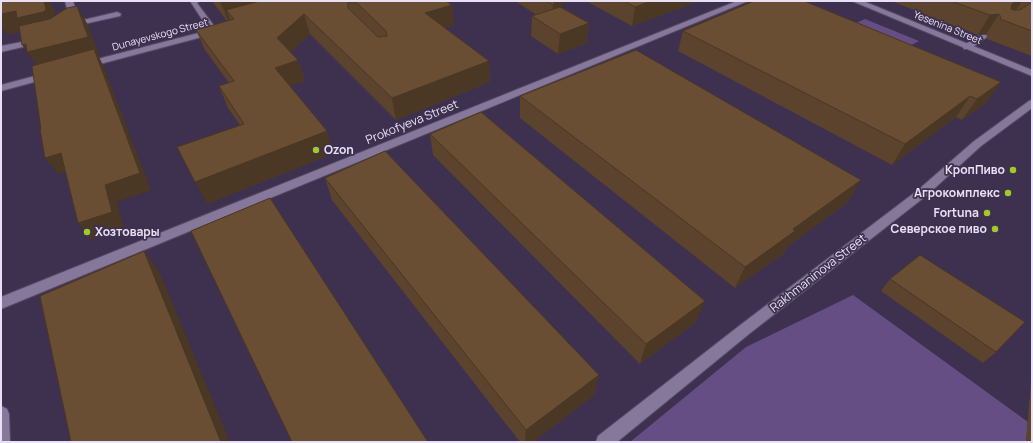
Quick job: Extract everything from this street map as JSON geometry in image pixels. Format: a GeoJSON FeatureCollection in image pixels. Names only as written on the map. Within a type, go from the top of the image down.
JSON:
{"type":"FeatureCollection","features":[{"type":"Feature","properties":{"kind":"street"},"geometry":{"type":"LineString","coordinates":[[69,1],[72,26],[116,14]]}},
{"type":"Feature","properties":{"kind":"street","name":"Dunayevskogo Street"},"geometry":{"type":"LineString","coordinates":[[77,68],[217,30],[193,2],[196,1]]}},
{"type":"Feature","properties":{"kind":"street","name":"Prokofyeva Street"},"geometry":{"type":"LineString","coordinates":[[1,303],[744,1]]}},
{"type":"Feature","properties":{"kind":"street","name":"Yesenina Street"},"geometry":{"type":"LineString","coordinates":[[856,1],[1032,73]]}},
{"type":"Feature","properties":{"kind":"street"},"geometry":{"type":"LineString","coordinates":[[967,46],[983,37]]}},
{"type":"Feature","properties":{"kind":"street"},"geometry":{"type":"LineString","coordinates":[[1,49],[45,39]]}},
{"type":"Feature","properties":{"kind":"street"},"geometry":{"type":"LineString","coordinates":[[1,88],[62,72]]}},
{"type":"Feature","properties":{"kind":"street","name":"Rakhmaninova Street"},"geometry":{"type":"LineString","coordinates":[[604,442],[744,330],[922,193],[977,144],[1032,103]]}},
{"type":"Feature","properties":{"kind":"street"},"geometry":{"type":"LineString","coordinates":[[1,414],[2,442]]}},
{"type":"Feature","properties":{"kind":"shaded area"},"geometry":{"type":"Polygon","coordinates":[[[865,19],[919,41],[908,47],[854,24],[865,19]]]}},
{"type":"Feature","properties":{"kind":"shaded area"},"geometry":{"type":"Polygon","coordinates":[[[853,295],[1028,422],[1026,442],[630,442],[746,347],[853,295]]]}},
{"type":"Feature","properties":{"kind":"building"},"geometry":{"type":"Polygon","coordinates":[[[1,1],[44,1],[46,10],[17,18],[16,11],[1,14],[1,1]]]}},
{"type":"Feature","properties":{"kind":"building"},"geometry":{"type":"Polygon","coordinates":[[[260,1],[446,1],[452,5],[425,13],[489,61],[392,98],[304,14],[277,38],[298,60],[275,68],[327,131],[195,182],[177,147],[244,124],[219,86],[234,81],[196,30],[234,19],[226,10],[260,1]],[[348,2],[348,8],[378,37],[387,36],[386,31],[356,2],[348,2]]]}},
{"type":"Feature","properties":{"kind":"building"},"geometry":{"type":"Polygon","coordinates":[[[547,1],[555,1],[553,5],[547,1]]]}},
{"type":"Feature","properties":{"kind":"building"},"geometry":{"type":"Polygon","coordinates":[[[624,1],[651,1],[635,7],[624,1]]]}},
{"type":"Feature","properties":{"kind":"building"},"geometry":{"type":"Polygon","coordinates":[[[754,1],[804,1],[1001,82],[977,99],[970,96],[905,144],[683,31],[754,1]]]}},
{"type":"Feature","properties":{"kind":"building"},"geometry":{"type":"Polygon","coordinates":[[[951,1],[1016,1],[1012,4],[1011,9],[1013,10],[1020,10],[1032,2],[1032,31],[1000,19],[1001,17],[999,14],[990,15],[951,1]]]}},
{"type":"Feature","properties":{"kind":"building"},"geometry":{"type":"Polygon","coordinates":[[[77,6],[88,37],[27,52],[26,44],[22,45],[19,26],[50,19],[67,8],[77,6]]]}},
{"type":"Feature","properties":{"kind":"building"},"geometry":{"type":"Polygon","coordinates":[[[560,7],[589,23],[560,34],[532,16],[560,7]]]}},
{"type":"Feature","properties":{"kind":"building"},"geometry":{"type":"Polygon","coordinates":[[[94,49],[140,173],[105,185],[112,212],[78,223],[61,153],[45,158],[32,66],[94,49]]]}},
{"type":"Feature","properties":{"kind":"building"},"geometry":{"type":"Polygon","coordinates":[[[636,50],[861,180],[793,229],[795,231],[745,267],[520,96],[636,50]]]}},
{"type":"Feature","properties":{"kind":"building"},"geometry":{"type":"Polygon","coordinates":[[[481,112],[705,301],[646,344],[430,134],[481,112]]]}},
{"type":"Feature","properties":{"kind":"building"},"geometry":{"type":"Polygon","coordinates":[[[385,151],[599,375],[526,430],[325,178],[385,151]]]}},
{"type":"Feature","properties":{"kind":"building"},"geometry":{"type":"Polygon","coordinates":[[[270,198],[428,442],[292,442],[191,231],[270,198]]]}},
{"type":"Feature","properties":{"kind":"building"},"geometry":{"type":"Polygon","coordinates":[[[144,251],[221,442],[71,442],[40,296],[144,251]]]}},
{"type":"Feature","properties":{"kind":"building"},"geometry":{"type":"Polygon","coordinates":[[[920,255],[1025,322],[996,352],[890,279],[920,255]]]}},
{"type":"Feature","properties":{"kind":"place","name":"Ozon"},"geometry":{"type":"Point","coordinates":[316,150]}},
{"type":"Feature","properties":{"kind":"place","name":"КропПиво"},"geometry":{"type":"Point","coordinates":[1013,170]}},
{"type":"Feature","properties":{"kind":"place","name":"Агрокомплекс"},"geometry":{"type":"Point","coordinates":[1008,193]}},
{"type":"Feature","properties":{"kind":"place","name":"Fortuna"},"geometry":{"type":"Point","coordinates":[987,213]}},
{"type":"Feature","properties":{"kind":"place","name":"Северское пиво"},"geometry":{"type":"Point","coordinates":[995,229]}},
{"type":"Feature","properties":{"kind":"place","name":"Хозтовары"},"geometry":{"type":"Point","coordinates":[87,232]}}]}
